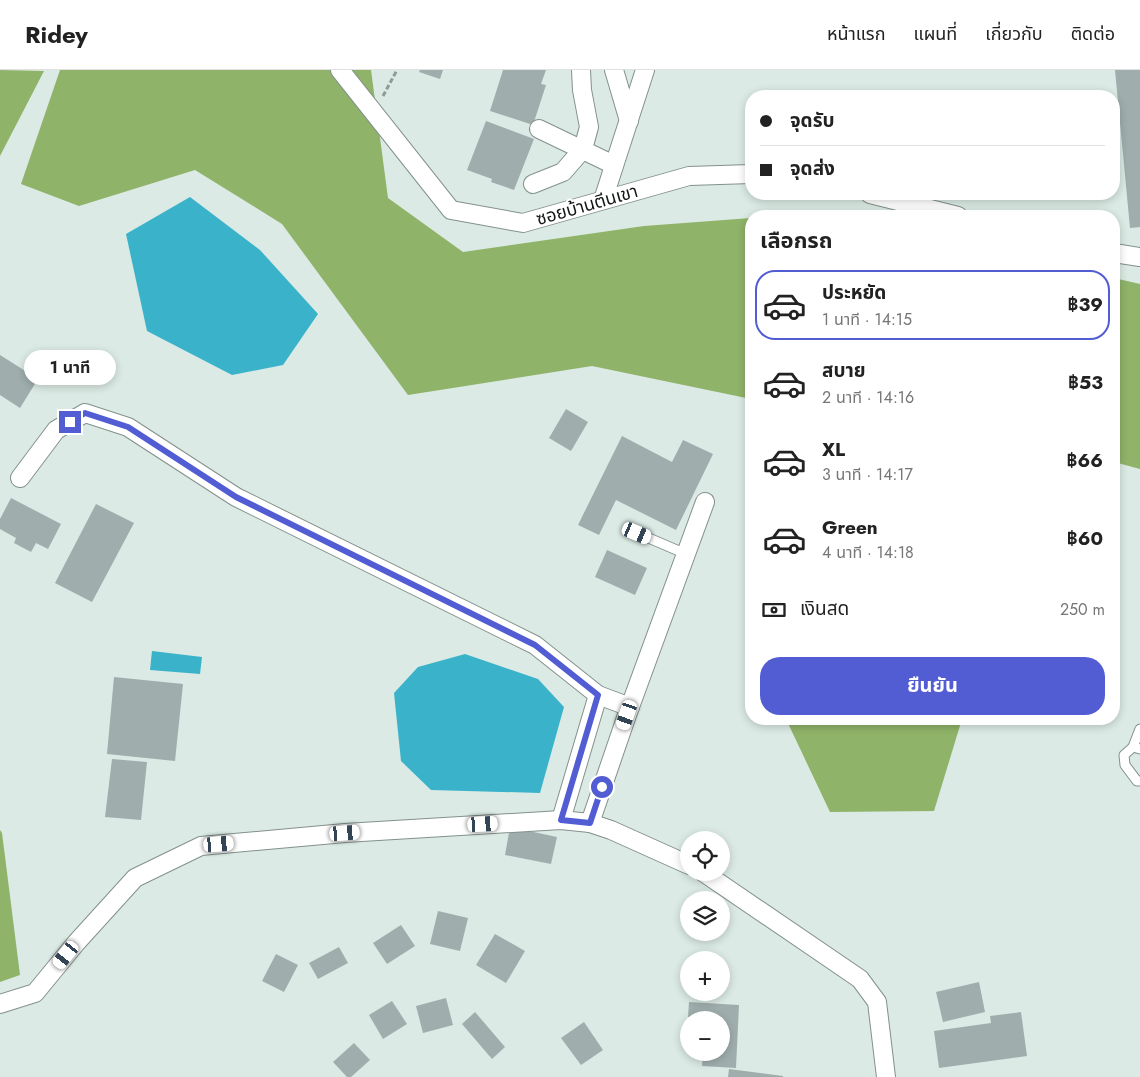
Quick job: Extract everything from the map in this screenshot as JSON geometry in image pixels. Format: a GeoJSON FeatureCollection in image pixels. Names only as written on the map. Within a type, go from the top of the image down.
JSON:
{"type":"FeatureCollection","features":[{"type":"Feature","properties":{"kind":"street","name":"ซอยบ้านตีนเขา"},"geometry":{"type":"LineString","coordinates":[[340,70],[451,210],[523,223],[689,176],[745,174]]}},
{"type":"Feature","properties":{"kind":"street"},"geometry":{"type":"LineString","coordinates":[[533,184],[563,172],[583,150],[589,127],[582,90],[581,70]]}},
{"type":"Feature","properties":{"kind":"street"},"geometry":{"type":"LineString","coordinates":[[614,70],[629,121]]}},
{"type":"Feature","properties":{"kind":"street"},"geometry":{"type":"LineString","coordinates":[[603,200],[645,70]]}},
{"type":"Feature","properties":{"kind":"street"},"geometry":{"type":"LineString","coordinates":[[539,129],[614,165]]}},
{"type":"Feature","properties":{"kind":"street"},"geometry":{"type":"LineString","coordinates":[[894,200],[934,210]]}},
{"type":"Feature","properties":{"kind":"street"},"geometry":{"type":"LineString","coordinates":[[1120,254],[1140,257]]}},
{"type":"Feature","properties":{"kind":"street"},"geometry":{"type":"LineString","coordinates":[[20,478],[56,430],[85,413],[128,427],[236,497],[535,645],[598,695],[630,707]]}},
{"type":"Feature","properties":{"kind":"street"},"geometry":{"type":"LineString","coordinates":[[590,823],[705,502]]}},
{"type":"Feature","properties":{"kind":"street"},"geometry":{"type":"LineString","coordinates":[[561,820],[598,695]]}},
{"type":"Feature","properties":{"kind":"street"},"geometry":{"type":"LineString","coordinates":[[0,1004],[35,993],[76,943],[135,878],[202,846],[345,833],[561,820],[590,823],[611,830],[680,862]]}},
{"type":"Feature","properties":{"kind":"street"},"geometry":{"type":"LineString","coordinates":[[716,881],[860,978],[877,1002],[886,1077]]}},
{"type":"Feature","properties":{"kind":"lane"},"geometry":{"type":"LineString","coordinates":[[637,533],[686,554]]}},
{"type":"Feature","properties":{"kind":"lane"},"geometry":{"type":"LineString","coordinates":[[1140,729],[1137,748],[1124,755],[1125,765],[1137,781],[1140,781]]}},
{"type":"Feature","properties":{"kind":"path"},"geometry":{"type":"LineString","coordinates":[[374,114],[397,70]]}},
{"type":"Feature","properties":{"kind":"green space"},"geometry":{"type":"Polygon","coordinates":[[[0,70],[44,71],[0,156],[0,70]]]}},
{"type":"Feature","properties":{"kind":"green space"},"geometry":{"type":"Polygon","coordinates":[[[60,70],[371,70],[388,198],[463,252],[644,226],[745,218],[745,398],[592,366],[408,395],[282,224],[195,170],[79,206],[21,184],[60,70]]]}},
{"type":"Feature","properties":{"kind":"green space"},"geometry":{"type":"Polygon","coordinates":[[[1120,279],[1140,284],[1140,469],[1120,464],[1120,279]]]}},
{"type":"Feature","properties":{"kind":"green space"},"geometry":{"type":"Polygon","coordinates":[[[789,725],[960,725],[934,811],[830,812],[789,725]]]}},
{"type":"Feature","properties":{"kind":"green space"},"geometry":{"type":"Polygon","coordinates":[[[0,830],[2,833],[20,975],[0,982],[0,830]]]}},
{"type":"Feature","properties":{"kind":"water"},"geometry":{"type":"Polygon","coordinates":[[[190,197],[260,250],[318,314],[283,365],[232,375],[147,331],[126,234],[190,197]]]}},
{"type":"Feature","properties":{"kind":"water"},"geometry":{"type":"Polygon","coordinates":[[[152,651],[202,657],[200,674],[150,670],[152,651]]]}},
{"type":"Feature","properties":{"kind":"water"},"geometry":{"type":"Polygon","coordinates":[[[465,654],[538,679],[564,707],[540,793],[431,790],[401,761],[394,693],[418,667],[465,654]]]}},
{"type":"Feature","properties":{"kind":"building"},"geometry":{"type":"Polygon","coordinates":[[[420,70],[443,70],[440,79],[419,72],[420,70]]]}},
{"type":"Feature","properties":{"kind":"building"},"geometry":{"type":"Polygon","coordinates":[[[503,70],[546,70],[541,84],[546,85],[533,125],[490,111],[503,70]]]}},
{"type":"Feature","properties":{"kind":"building"},"geometry":{"type":"Polygon","coordinates":[[[1115,70],[1140,70],[1140,227],[1130,228],[1120,123],[1120,90],[1117,90],[1115,70]]]}},
{"type":"Feature","properties":{"kind":"building"},"geometry":{"type":"Polygon","coordinates":[[[486,121],[534,139],[514,190],[491,182],[492,179],[467,170],[486,121]]]}},
{"type":"Feature","properties":{"kind":"building"},"geometry":{"type":"Polygon","coordinates":[[[0,355],[38,379],[20,408],[0,395],[0,355]]]}},
{"type":"Feature","properties":{"kind":"building"},"geometry":{"type":"Polygon","coordinates":[[[566,409],[588,422],[571,451],[549,438],[566,409]]]}},
{"type":"Feature","properties":{"kind":"building"},"geometry":{"type":"Polygon","coordinates":[[[622,436],[672,462],[683,440],[713,454],[676,530],[616,500],[599,535],[578,525],[622,436]]]}},
{"type":"Feature","properties":{"kind":"building"},"geometry":{"type":"Polygon","coordinates":[[[11,498],[61,524],[48,549],[36,543],[31,552],[14,543],[16,538],[0,529],[0,519],[11,498]]]}},
{"type":"Feature","properties":{"kind":"building"},"geometry":{"type":"Polygon","coordinates":[[[96,504],[134,523],[92,602],[55,583],[96,504]]]}},
{"type":"Feature","properties":{"kind":"building"},"geometry":{"type":"Polygon","coordinates":[[[607,550],[647,568],[635,595],[595,577],[607,550]]]}},
{"type":"Feature","properties":{"kind":"building"},"geometry":{"type":"Polygon","coordinates":[[[114,677],[183,684],[175,761],[107,754],[114,677]]]}},
{"type":"Feature","properties":{"kind":"building"},"geometry":{"type":"Polygon","coordinates":[[[112,759],[147,762],[141,820],[105,817],[112,759]]]}},
{"type":"Feature","properties":{"kind":"building"},"geometry":{"type":"Polygon","coordinates":[[[510,827],[557,837],[551,864],[505,855],[510,827]]]}},
{"type":"Feature","properties":{"kind":"building"},"geometry":{"type":"Polygon","coordinates":[[[438,911],[468,918],[460,951],[430,944],[438,911]]]}},
{"type":"Feature","properties":{"kind":"building"},"geometry":{"type":"Polygon","coordinates":[[[401,925],[415,946],[387,964],[373,943],[401,925]]]}},
{"type":"Feature","properties":{"kind":"building"},"geometry":{"type":"Polygon","coordinates":[[[495,934],[525,951],[506,983],[476,965],[495,934]]]}},
{"type":"Feature","properties":{"kind":"building"},"geometry":{"type":"Polygon","coordinates":[[[339,947],[348,963],[318,979],[309,963],[339,947]]]}},
{"type":"Feature","properties":{"kind":"building"},"geometry":{"type":"Polygon","coordinates":[[[276,954],[298,965],[284,992],[262,981],[276,954]]]}},
{"type":"Feature","properties":{"kind":"building"},"geometry":{"type":"Polygon","coordinates":[[[979,982],[985,1012],[943,1022],[936,992],[979,982]]]}},
{"type":"Feature","properties":{"kind":"building"},"geometry":{"type":"Polygon","coordinates":[[[446,998],[453,1025],[423,1033],[416,1006],[446,998]]]}},
{"type":"Feature","properties":{"kind":"building"},"geometry":{"type":"Polygon","coordinates":[[[392,1001],[407,1024],[383,1039],[369,1015],[392,1001]]]}},
{"type":"Feature","properties":{"kind":"building"},"geometry":{"type":"Polygon","coordinates":[[[689,1002],[739,1005],[736,1068],[702,1066],[702,1061],[730,1061],[730,1011],[688,1011],[689,1002]]]}},
{"type":"Feature","properties":{"kind":"building"},"geometry":{"type":"Polygon","coordinates":[[[475,1012],[505,1047],[492,1059],[462,1024],[475,1012]]]}},
{"type":"Feature","properties":{"kind":"building"},"geometry":{"type":"Polygon","coordinates":[[[1021,1012],[1027,1056],[939,1068],[934,1031],[991,1023],[990,1016],[1021,1012]]]}},
{"type":"Feature","properties":{"kind":"building"},"geometry":{"type":"Polygon","coordinates":[[[584,1022],[603,1050],[581,1065],[561,1038],[584,1022]]]}},
{"type":"Feature","properties":{"kind":"building"},"geometry":{"type":"Polygon","coordinates":[[[354,1043],[370,1060],[351,1077],[347,1077],[333,1062],[354,1043]]]}},
{"type":"Feature","properties":{"kind":"building"},"geometry":{"type":"Polygon","coordinates":[[[729,1069],[783,1076],[783,1077],[728,1077],[729,1069]]]}},
{"type":"Feature","properties":{"kind":"route"},"geometry":{"type":"LineString","coordinates":[[70,422],[85,413],[128,427],[236,497],[535,645],[598,695],[561,820],[590,823],[602,787]]}}]}
